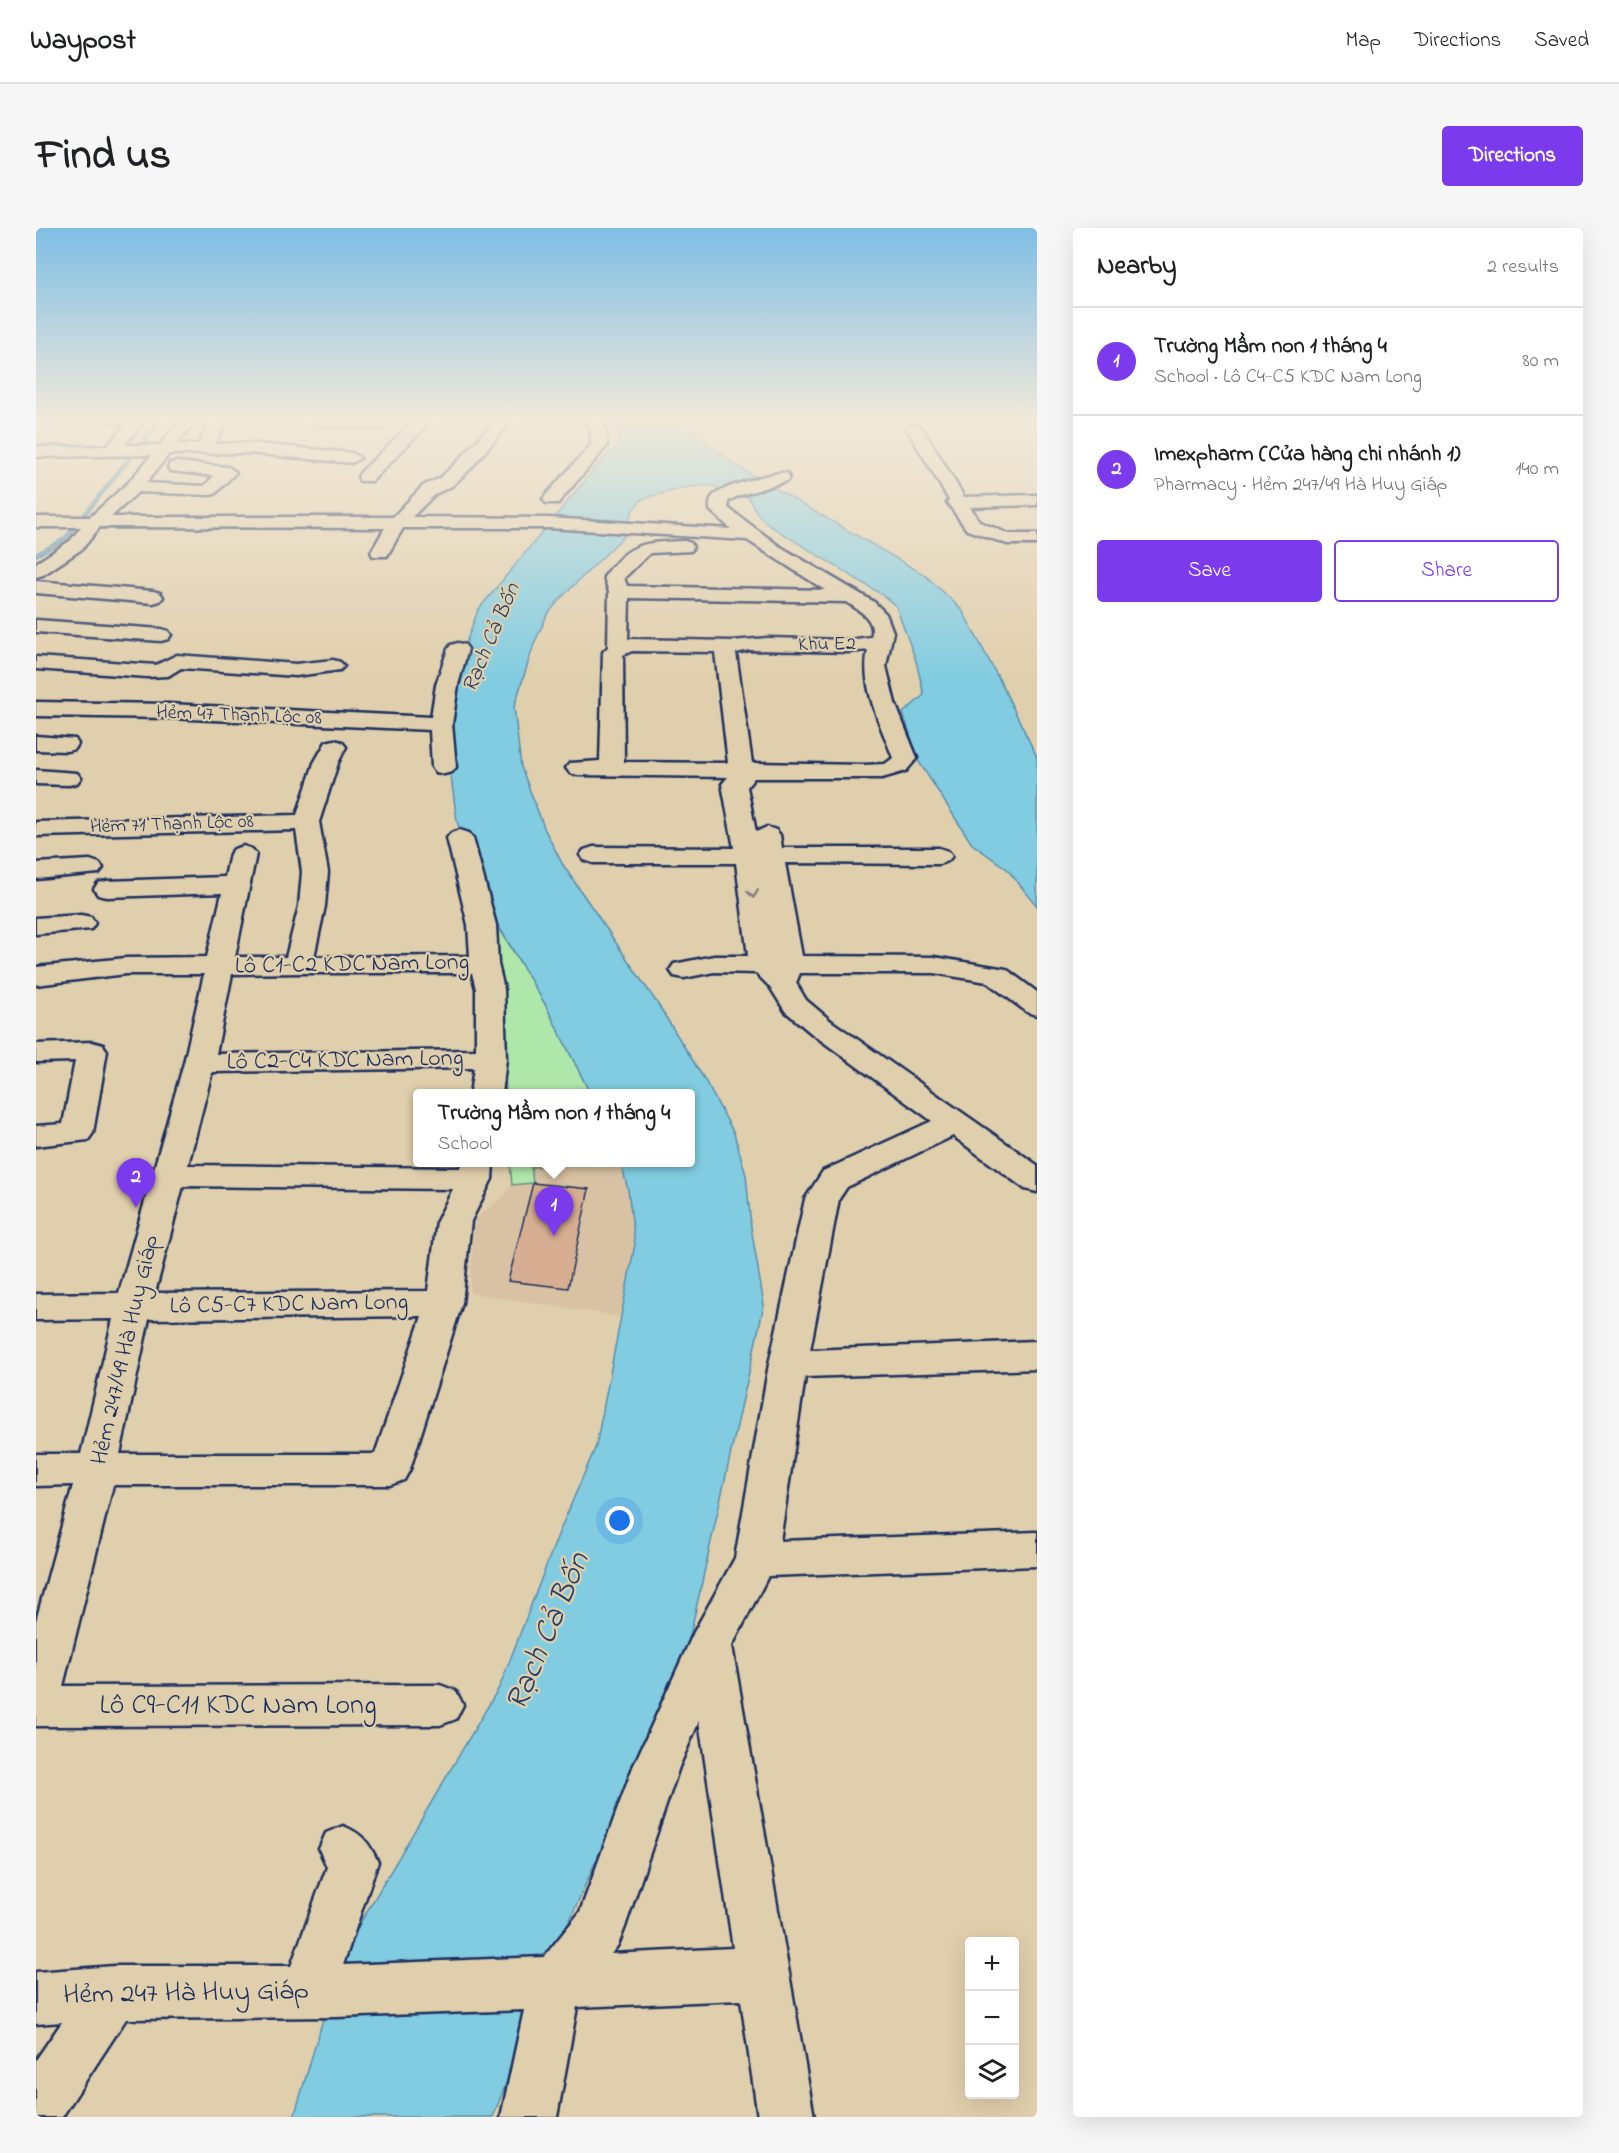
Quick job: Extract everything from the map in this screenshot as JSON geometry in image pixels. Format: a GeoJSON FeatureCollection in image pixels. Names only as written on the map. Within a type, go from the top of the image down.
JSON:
{"type":"FeatureCollection","features":[{"type":"Feature","properties":{"kind":"street"},"geometry":{"type":"LineString","coordinates":[[36,571],[76,545],[96,521],[111,507]]}},
{"type":"Feature","properties":{"kind":"street"},"geometry":{"type":"LineString","coordinates":[[380,552],[398,522],[412,507]]}},
{"type":"Feature","properties":{"kind":"street","name":"Khu E2"},"geometry":{"type":"LineString","coordinates":[[618,648],[629,645],[861,646],[880,640],[883,632],[876,614],[867,606],[747,535],[719,510],[719,507]]}},
{"type":"Feature","properties":{"kind":"street"},"geometry":{"type":"LineString","coordinates":[[960,507],[973,526],[1007,539],[1037,539]]}},
{"type":"Feature","properties":{"kind":"street"},"geometry":{"type":"LineString","coordinates":[[44,522],[548,523],[747,535]]}},
{"type":"Feature","properties":{"kind":"street"},"geometry":{"type":"LineString","coordinates":[[536,540],[548,523]]}},
{"type":"Feature","properties":{"kind":"street"},"geometry":{"type":"LineString","coordinates":[[612,767],[613,652],[618,648],[619,592],[614,577],[645,548],[769,549]]}},
{"type":"Feature","properties":{"kind":"street"},"geometry":{"type":"LineString","coordinates":[[36,587],[153,597]]}},
{"type":"Feature","properties":{"kind":"street"},"geometry":{"type":"LineString","coordinates":[[619,592],[851,596]]}},
{"type":"Feature","properties":{"kind":"street"},"geometry":{"type":"LineString","coordinates":[[36,626],[161,635]]}},
{"type":"Feature","properties":{"kind":"street"},"geometry":{"type":"LineString","coordinates":[[578,768],[612,767],[742,774],[892,770],[901,765],[905,758],[885,703],[875,666],[880,640]]}},
{"type":"Feature","properties":{"kind":"street"},"geometry":{"type":"LineString","coordinates":[[729,646],[725,651],[742,774],[734,784],[760,856],[778,970],[795,1005],[821,1027],[1037,1181]]}},
{"type":"Feature","properties":{"kind":"street"},"geometry":{"type":"LineString","coordinates":[[444,767],[441,724],[447,685],[458,649]]}},
{"type":"Feature","properties":{"kind":"street"},"geometry":{"type":"LineString","coordinates":[[36,663],[147,671],[160,671],[177,661],[296,670],[333,666]]}},
{"type":"Feature","properties":{"kind":"street","name":"Hẻm 47 Thạnh Lộc 08"},"geometry":{"type":"LineString","coordinates":[[36,709],[168,711],[441,724]]}},
{"type":"Feature","properties":{"kind":"street"},"geometry":{"type":"LineString","coordinates":[[36,743],[67,744]]}},
{"type":"Feature","properties":{"kind":"street"},"geometry":{"type":"LineString","coordinates":[[298,966],[312,906],[315,872],[308,822],[333,747]]}},
{"type":"Feature","properties":{"kind":"street"},"geometry":{"type":"LineString","coordinates":[[36,777],[69,778]]}},
{"type":"Feature","properties":{"kind":"street","name":"Hẻm 71 Thạnh Lộc 08"},"geometry":{"type":"LineString","coordinates":[[36,829],[308,822]]}},
{"type":"Feature","properties":{"kind":"street"},"geometry":{"type":"LineString","coordinates":[[460,838],[482,926],[484,964],[490,989],[491,1059],[487,1089]]}},
{"type":"Feature","properties":{"kind":"street","name":"Hẻm 247/49 Hà Huy Giáp"},"geometry":{"type":"LineString","coordinates":[[36,1705],[98,1470],[134,1306],[199,1063],[243,854]]}},
{"type":"Feature","properties":{"kind":"street"},"geometry":{"type":"LineString","coordinates":[[593,855],[939,856]]}},
{"type":"Feature","properties":{"kind":"street"},"geometry":{"type":"LineString","coordinates":[[36,871],[90,868]]}},
{"type":"Feature","properties":{"kind":"street"},"geometry":{"type":"LineString","coordinates":[[107,889],[238,884]]}},
{"type":"Feature","properties":{"kind":"street"},"geometry":{"type":"LineString","coordinates":[[36,926],[81,923]]}},
{"type":"Feature","properties":{"kind":"street"},"geometry":{"type":"LineString","coordinates":[[684,970],[714,963],[778,970],[934,965],[996,975],[1037,1006]]}},
{"type":"Feature","properties":{"kind":"street","name":"Lô C1-C2 KDC Nam Long"},"geometry":{"type":"LineString","coordinates":[[36,976],[126,966],[484,964]]}},
{"type":"Feature","properties":{"kind":"street"},"geometry":{"type":"LineString","coordinates":[[36,1053],[92,1051],[77,1133],[36,1136]]}},
{"type":"Feature","properties":{"kind":"street","name":"Lô C2-C4 KDC Nam Long"},"geometry":{"type":"LineString","coordinates":[[199,1063],[491,1059]]}},
{"type":"Feature","properties":{"kind":"street"},"geometry":{"type":"LineString","coordinates":[[529,2117],[544,2033],[535,1983],[600,1927],[656,1767],[710,1645],[756,1559],[788,1364],[822,1199],[835,1179],[956,1122]]}},
{"type":"Feature","properties":{"kind":"street"},"geometry":{"type":"LineString","coordinates":[[36,1470],[390,1469],[444,1303],[453,1221],[476,1171],[168,1175]]}},
{"type":"Feature","properties":{"kind":"street","name":"Lô C5-C7 KDC Nam Long"},"geometry":{"type":"LineString","coordinates":[[36,1307],[444,1303]]}},
{"type":"Feature","properties":{"kind":"street"},"geometry":{"type":"LineString","coordinates":[[788,1364],[1037,1355]]}},
{"type":"Feature","properties":{"kind":"street"},"geometry":{"type":"LineString","coordinates":[[756,1559],[1037,1549]]}},
{"type":"Feature","properties":{"kind":"street"},"geometry":{"type":"LineString","coordinates":[[710,1645],[786,2117]]}},
{"type":"Feature","properties":{"kind":"street","name":"Lô C9-C11 KDC Nam Long"},"geometry":{"type":"LineString","coordinates":[[36,1705],[440,1705]]}},
{"type":"Feature","properties":{"kind":"street"},"geometry":{"type":"LineString","coordinates":[[322,1991],[353,1862],[343,1849]]}},
{"type":"Feature","properties":{"kind":"street","name":"Hẻm 247 Hà Huy Giáp"},"geometry":{"type":"LineString","coordinates":[[36,1998],[114,1992],[322,1991],[764,1973]]}},
{"type":"Feature","properties":{"kind":"street"},"geometry":{"type":"LineString","coordinates":[[36,2107],[114,1992]]}},
{"type":"Feature","properties":{"kind":"shaded area"},"geometry":{"type":"Polygon","coordinates":[[[531,1167],[622,1167],[628,1190],[635,1244],[622,1317],[470,1293],[473,1228],[477,1217],[501,1199],[512,1185],[528,1185],[531,1167]]]}},
{"type":"Feature","properties":{"kind":"green space"},"geometry":{"type":"Polygon","coordinates":[[[489,911],[545,1004],[588,1089],[506,1089],[500,981],[489,911]]]}},
{"type":"Feature","properties":{"kind":"green space"},"geometry":{"type":"Polygon","coordinates":[[[510,1167],[531,1167],[533,1183],[512,1185],[510,1167]]]}},
{"type":"Feature","properties":{"kind":"water","name":"Rạch Cả Bốn"},"geometry":{"type":"Polygon","coordinates":[[[563,507],[635,507],[624,536],[560,599],[547,615],[534,644],[514,707],[521,767],[545,830],[563,865],[659,1006],[734,1133],[746,1175],[751,1227],[764,1305],[685,1658],[562,1938],[493,2117],[294,2117],[343,1952],[500,1686],[558,1535],[596,1446],[635,1244],[628,1190],[622,1167],[695,1167],[695,1089],[588,1089],[545,1004],[482,898],[457,821],[444,725],[450,687],[478,610],[563,507]]]}},
{"type":"Feature","properties":{"kind":"water"},"geometry":{"type":"Polygon","coordinates":[[[754,507],[808,507],[925,575],[962,610],[1037,757],[1037,906],[1007,869],[972,844],[919,762],[903,713],[924,695],[916,661],[896,606],[881,594],[767,524],[754,507]]]}},
{"type":"Feature","properties":{"kind":"building"},"geometry":{"type":"Polygon","coordinates":[[[533,1183],[589,1189],[568,1288],[508,1281],[533,1183]]]}},
{"type":"Feature","properties":{"kind":"waterway"},"geometry":{"type":"LineString","coordinates":[[36,555],[65,539],[90,507]]}},
{"type":"Feature","properties":{"kind":"place","name":"Imexpharm (Cửa hàng chi nhánh 1)"},"geometry":{"type":"Point","coordinates":[136,1208]}},
{"type":"Feature","properties":{"kind":"place","name":"Trường Mầm non 1 tháng 4"},"geometry":{"type":"Point","coordinates":[554,1236]}}]}
